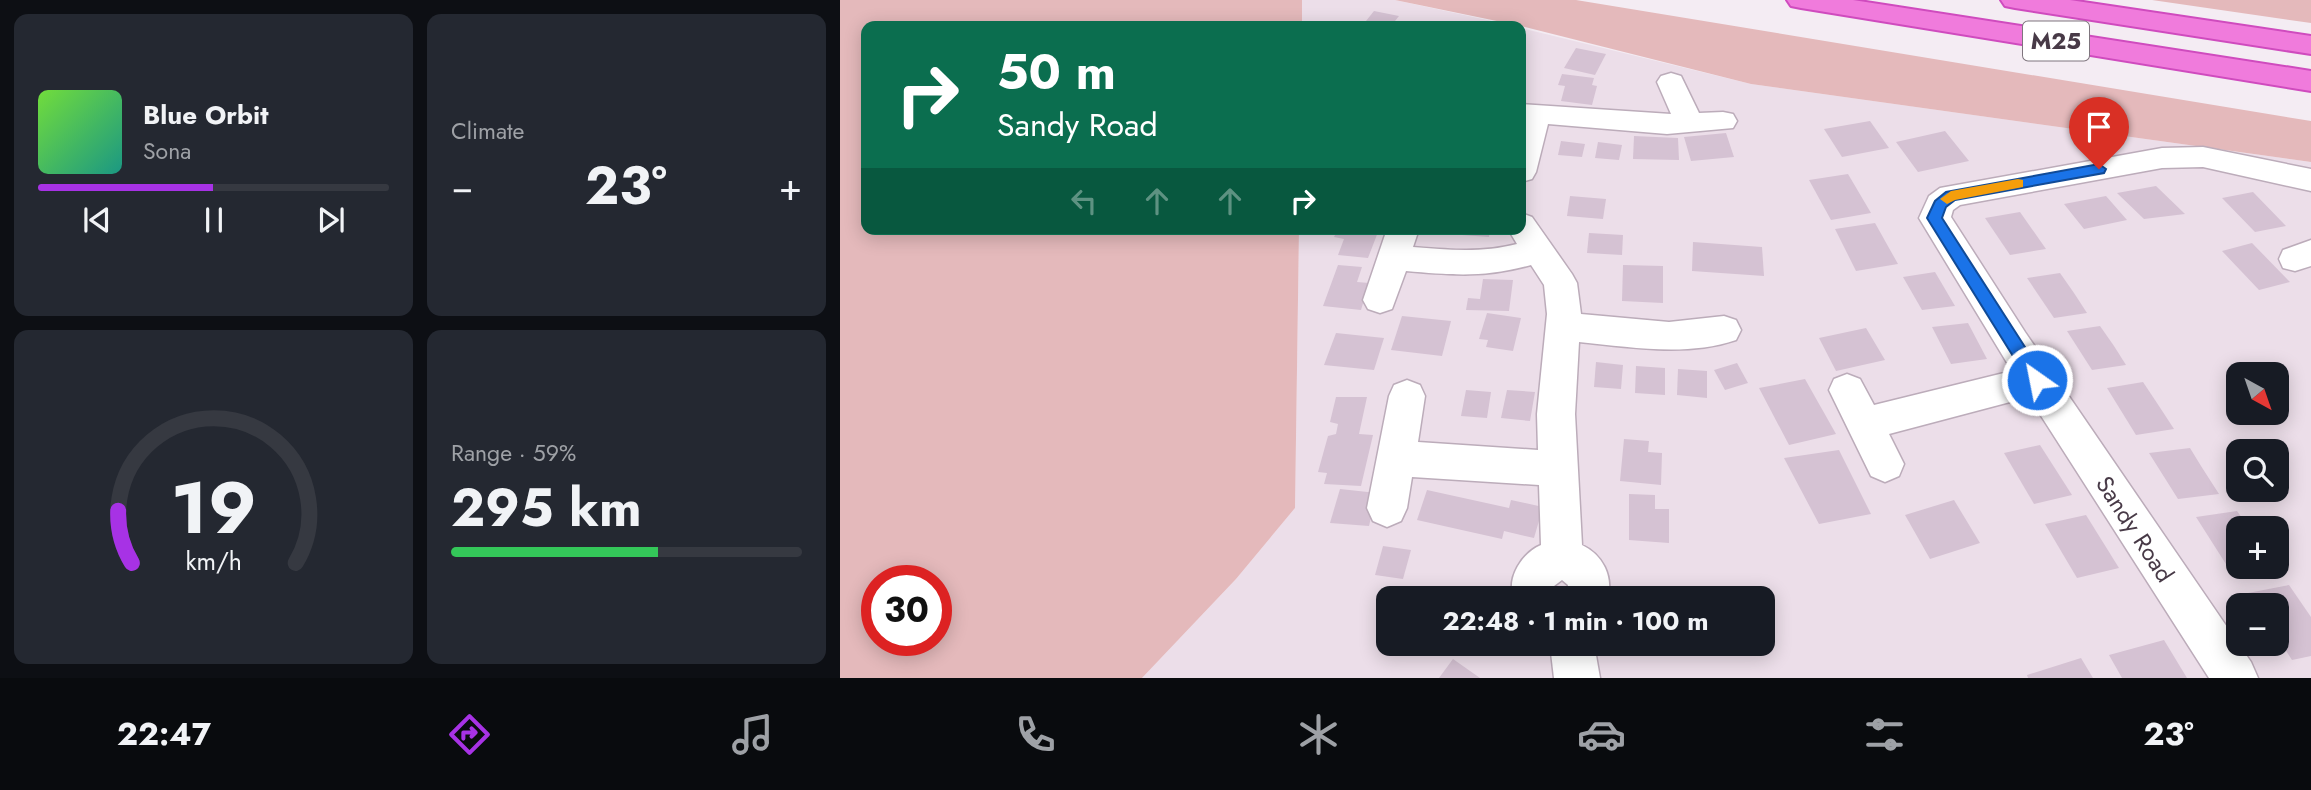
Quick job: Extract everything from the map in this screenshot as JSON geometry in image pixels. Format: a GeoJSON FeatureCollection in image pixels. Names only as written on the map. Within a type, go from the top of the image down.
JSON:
{"type":"FeatureCollection","features":[{"type":"Feature","properties":{"kind":"highway","name":"M25"},"geometry":{"type":"LineString","coordinates":[[1801,0],[2311,81]]}},
{"type":"Feature","properties":{"kind":"highway","name":"M25"},"geometry":{"type":"LineString","coordinates":[[2015,0],[2311,45]]}},
{"type":"Feature","properties":{"kind":"street"},"geometry":{"type":"LineString","coordinates":[[1671,82],[1689,123]]}},
{"type":"Feature","properties":{"kind":"street"},"geometry":{"type":"LineString","coordinates":[[1526,136],[1529,114],[1667,124],[1723,121]]}},
{"type":"Feature","properties":{"kind":"street","name":"Sandy Road"},"geometry":{"type":"LineString","coordinates":[[2235,678],[2037,380],[1935,218],[1940,204],[1951,196],[2162,158],[2203,157],[2310,183]]}},
{"type":"Feature","properties":{"kind":"street"},"geometry":{"type":"LineString","coordinates":[[1380,300],[1398,244],[1471,264],[1504,260],[1529,238],[1560,283],[1563,326],[1556,414],[1562,558]]}},
{"type":"Feature","properties":{"kind":"street"},"geometry":{"type":"LineString","coordinates":[[1563,326],[1669,336],[1724,330]]}},
{"type":"Feature","properties":{"kind":"street"},"geometry":{"type":"LineString","coordinates":[[1864,424],[2037,380]]}},
{"type":"Feature","properties":{"kind":"street"},"geometry":{"type":"LineString","coordinates":[[1847,390],[1885,464]]}},
{"type":"Feature","properties":{"kind":"street"},"geometry":{"type":"LineString","coordinates":[[1387,508],[1407,396]]}},
{"type":"Feature","properties":{"kind":"street"},"geometry":{"type":"LineString","coordinates":[[1396,458],[1558,469]]}},
{"type":"Feature","properties":{"kind":"street"},"geometry":{"type":"LineString","coordinates":[[1532,586],[1538,569],[1548,561],[1562,558],[1579,564],[1588,575],[1589,586]]}},
{"type":"Feature","properties":{"kind":"street"},"geometry":{"type":"LineString","coordinates":[[1574,656],[1577,678]]}},
{"type":"Feature","properties":{"kind":"shaded area"},"geometry":{"type":"Polygon","coordinates":[[[840,0],[1302,0],[1302,21],[861,21],[861,235],[1299,235],[1295,508],[1236,579],[1142,678],[840,678],[840,0]]]}},
{"type":"Feature","properties":{"kind":"shaded area"},"geometry":{"type":"Polygon","coordinates":[[[1302,0],[1395,0],[1492,21],[1302,21],[1302,0]]]}},
{"type":"Feature","properties":{"kind":"shaded area"},"geometry":{"type":"Polygon","coordinates":[[[1395,0],[1576,0],[2311,121],[2311,162],[1751,84],[1526,27],[1526,21],[1497,21],[1395,0]]]}},
{"type":"Feature","properties":{"kind":"shaded area"},"geometry":{"type":"Polygon","coordinates":[[[2152,0],[2311,0],[2311,23],[2152,0]]]}},
{"type":"Feature","properties":{"kind":"shaded area"},"geometry":{"type":"Polygon","coordinates":[[[1526,29],[1751,84],[2311,162],[2311,678],[1142,678],[1236,579],[1295,508],[1299,235],[1526,235],[1526,29]]]}},
{"type":"Feature","properties":{"kind":"building"},"geometry":{"type":"Polygon","coordinates":[[[1374,11],[1399,16],[1395,21],[1366,21],[1374,11]]]}},
{"type":"Feature","properties":{"kind":"building"},"geometry":{"type":"Polygon","coordinates":[[[1576,48],[1606,54],[1595,75],[1564,68],[1576,48]]]}},
{"type":"Feature","properties":{"kind":"building"},"geometry":{"type":"Polygon","coordinates":[[[1562,74],[1594,78],[1592,85],[1597,86],[1592,105],[1561,101],[1565,86],[1558,85],[1562,74]]]}},
{"type":"Feature","properties":{"kind":"building"},"geometry":{"type":"Polygon","coordinates":[[[1870,121],[1889,148],[1842,157],[1824,129],[1870,121]]]}},
{"type":"Feature","properties":{"kind":"building"},"geometry":{"type":"Polygon","coordinates":[[[1945,131],[1969,161],[1918,172],[1896,142],[1945,131]]]}},
{"type":"Feature","properties":{"kind":"building"},"geometry":{"type":"Polygon","coordinates":[[[1726,133],[1734,157],[1691,161],[1684,137],[1726,133]]]}},
{"type":"Feature","properties":{"kind":"building"},"geometry":{"type":"Polygon","coordinates":[[[1634,136],[1678,138],[1679,160],[1633,159],[1634,136]]]}},
{"type":"Feature","properties":{"kind":"building"},"geometry":{"type":"Polygon","coordinates":[[[1561,141],[1585,144],[1582,157],[1558,155],[1561,141]]]}},
{"type":"Feature","properties":{"kind":"building"},"geometry":{"type":"Polygon","coordinates":[[[1598,142],[1622,145],[1619,160],[1595,158],[1598,142]]]}},
{"type":"Feature","properties":{"kind":"building"},"geometry":{"type":"Polygon","coordinates":[[[1848,174],[1871,213],[1831,220],[1809,180],[1848,174]]]}},
{"type":"Feature","properties":{"kind":"building"},"geometry":{"type":"Polygon","coordinates":[[[2156,186],[2185,214],[2144,219],[2117,193],[2156,186]]]}},
{"type":"Feature","properties":{"kind":"building"},"geometry":{"type":"Polygon","coordinates":[[[2253,192],[2286,226],[2255,232],[2222,198],[2253,192]]]}},
{"type":"Feature","properties":{"kind":"building"},"geometry":{"type":"Polygon","coordinates":[[[1570,196],[1606,199],[1603,219],[1567,216],[1570,196]]]}},
{"type":"Feature","properties":{"kind":"building"},"geometry":{"type":"Polygon","coordinates":[[[2106,196],[2127,220],[2084,229],[2064,204],[2106,196]]]}},
{"type":"Feature","properties":{"kind":"building"},"geometry":{"type":"Polygon","coordinates":[[[2020,212],[2046,249],[2010,255],[1985,218],[2020,212]]]}},
{"type":"Feature","properties":{"kind":"building"},"geometry":{"type":"Polygon","coordinates":[[[1875,223],[1898,264],[1856,271],[1835,229],[1875,223]]]}},
{"type":"Feature","properties":{"kind":"building"},"geometry":{"type":"Polygon","coordinates":[[[1589,233],[1623,235],[1622,255],[1587,253],[1589,233]]]}},
{"type":"Feature","properties":{"kind":"building"},"geometry":{"type":"Polygon","coordinates":[[[1377,235],[1368,258],[1338,255],[1344,239],[1334,237],[1377,235]]]}},
{"type":"Feature","properties":{"kind":"building"},"geometry":{"type":"Polygon","coordinates":[[[1693,242],[1762,247],[1764,276],[1692,271],[1693,242]]]}},
{"type":"Feature","properties":{"kind":"building"},"geometry":{"type":"Polygon","coordinates":[[[2252,243],[2290,282],[2259,290],[2222,251],[2252,243]]]}},
{"type":"Feature","properties":{"kind":"building"},"geometry":{"type":"Polygon","coordinates":[[[1338,265],[1362,267],[1357,282],[1369,283],[1361,310],[1323,306],[1338,265]]]}},
{"type":"Feature","properties":{"kind":"building"},"geometry":{"type":"Polygon","coordinates":[[[1623,265],[1663,266],[1663,303],[1622,301],[1623,265]]]}},
{"type":"Feature","properties":{"kind":"building"},"geometry":{"type":"Polygon","coordinates":[[[1935,272],[1955,306],[1922,310],[1903,277],[1935,272]]]}},
{"type":"Feature","properties":{"kind":"building"},"geometry":{"type":"Polygon","coordinates":[[[2060,273],[2087,313],[2054,318],[2027,278],[2060,273]]]}},
{"type":"Feature","properties":{"kind":"building"},"geometry":{"type":"Polygon","coordinates":[[[1483,279],[1513,280],[1509,311],[1466,310],[1468,298],[1480,299],[1483,279]]]}},
{"type":"Feature","properties":{"kind":"building"},"geometry":{"type":"Polygon","coordinates":[[[1487,313],[1521,318],[1513,351],[1486,347],[1488,340],[1479,339],[1487,313]]]}},
{"type":"Feature","properties":{"kind":"building"},"geometry":{"type":"Polygon","coordinates":[[[1402,316],[1451,321],[1442,356],[1391,350],[1402,316]]]}},
{"type":"Feature","properties":{"kind":"building"},"geometry":{"type":"Polygon","coordinates":[[[1968,323],[1987,359],[1951,364],[1932,327],[1968,323]]]}},
{"type":"Feature","properties":{"kind":"building"},"geometry":{"type":"Polygon","coordinates":[[[2100,326],[2126,365],[2092,370],[2067,331],[2100,326]]]}},
{"type":"Feature","properties":{"kind":"building"},"geometry":{"type":"Polygon","coordinates":[[[1866,328],[1885,360],[1836,371],[1819,338],[1866,328]]]}},
{"type":"Feature","properties":{"kind":"building"},"geometry":{"type":"Polygon","coordinates":[[[1336,333],[1384,338],[1374,370],[1324,365],[1336,333]]]}},
{"type":"Feature","properties":{"kind":"building"},"geometry":{"type":"Polygon","coordinates":[[[1596,362],[1623,365],[1621,389],[1594,387],[1596,362]]]}},
{"type":"Feature","properties":{"kind":"building"},"geometry":{"type":"Polygon","coordinates":[[[1737,363],[1748,383],[1725,390],[1714,370],[1737,363]]]}},
{"type":"Feature","properties":{"kind":"building"},"geometry":{"type":"Polygon","coordinates":[[[1636,366],[1665,368],[1665,395],[1635,393],[1636,366]]]}},
{"type":"Feature","properties":{"kind":"building"},"geometry":{"type":"Polygon","coordinates":[[[1678,369],[1707,371],[1707,398],[1677,395],[1678,369]]]}},
{"type":"Feature","properties":{"kind":"building"},"geometry":{"type":"Polygon","coordinates":[[[1805,379],[1836,434],[1789,445],[1759,388],[1805,379]]]}},
{"type":"Feature","properties":{"kind":"building"},"geometry":{"type":"Polygon","coordinates":[[[2143,382],[2174,429],[2136,435],[2107,388],[2143,382]]]}},
{"type":"Feature","properties":{"kind":"building"},"geometry":{"type":"Polygon","coordinates":[[[1466,390],[1491,392],[1487,418],[1461,416],[1466,390]]]}},
{"type":"Feature","properties":{"kind":"building"},"geometry":{"type":"Polygon","coordinates":[[[1507,390],[1535,392],[1530,421],[1501,418],[1507,390]]]}},
{"type":"Feature","properties":{"kind":"building"},"geometry":{"type":"Polygon","coordinates":[[[1336,397],[1367,397],[1359,434],[1373,435],[1361,486],[1324,484],[1327,473],[1318,472],[1328,436],[1336,434],[1338,424],[1330,422],[1336,397]]]}},
{"type":"Feature","properties":{"kind":"building"},"geometry":{"type":"Polygon","coordinates":[[[1624,439],[1649,441],[1648,452],[1662,453],[1661,485],[1620,481],[1624,439]]]}},
{"type":"Feature","properties":{"kind":"building"},"geometry":{"type":"Polygon","coordinates":[[[2040,445],[2072,495],[2034,504],[2004,453],[2040,445]]]}},
{"type":"Feature","properties":{"kind":"building"},"geometry":{"type":"Polygon","coordinates":[[[2190,448],[2219,494],[2178,499],[2149,453],[2190,448]]]}},
{"type":"Feature","properties":{"kind":"building"},"geometry":{"type":"Polygon","coordinates":[[[1839,450],[1871,514],[1819,524],[1784,458],[1839,450]]]}},
{"type":"Feature","properties":{"kind":"building"},"geometry":{"type":"Polygon","coordinates":[[[1340,489],[1377,493],[1369,526],[1330,523],[1340,489]]]}},
{"type":"Feature","properties":{"kind":"building"},"geometry":{"type":"Polygon","coordinates":[[[1427,490],[1509,508],[1511,500],[1543,507],[1534,538],[1504,531],[1502,539],[1417,520],[1427,490]]]}},
{"type":"Feature","properties":{"kind":"building"},"geometry":{"type":"Polygon","coordinates":[[[1629,494],[1655,495],[1655,509],[1669,509],[1669,543],[1629,540],[1629,494]]]}},
{"type":"Feature","properties":{"kind":"building"},"geometry":{"type":"Polygon","coordinates":[[[1954,500],[1980,543],[1930,559],[1905,515],[1954,500]]]}},
{"type":"Feature","properties":{"kind":"building"},"geometry":{"type":"Polygon","coordinates":[[[2237,511],[2241,516],[2226,516],[2226,564],[2196,517],[2237,511]]]}},
{"type":"Feature","properties":{"kind":"building"},"geometry":{"type":"Polygon","coordinates":[[[2086,515],[2119,568],[2077,578],[2045,524],[2086,515]]]}},
{"type":"Feature","properties":{"kind":"building"},"geometry":{"type":"Polygon","coordinates":[[[1383,546],[1411,550],[1403,579],[1375,575],[1383,546]]]}},
{"type":"Feature","properties":{"kind":"building"},"geometry":{"type":"Polygon","coordinates":[[[2289,585],[2311,617],[2311,656],[2292,660],[2289,655],[2289,593],[2248,593],[2289,585]]]}},
{"type":"Feature","properties":{"kind":"building"},"geometry":{"type":"Polygon","coordinates":[[[2164,640],[2187,678],[2122,678],[2109,655],[2164,640]]]}},
{"type":"Feature","properties":{"kind":"building"},"geometry":{"type":"Polygon","coordinates":[[[2081,658],[2093,678],[2028,678],[2027,675],[2081,658]]]}},
{"type":"Feature","properties":{"kind":"building"},"geometry":{"type":"Polygon","coordinates":[[[1453,659],[1480,678],[1439,678],[1453,659]]]}},
{"type":"Feature","properties":{"kind":"slow traffic"},"geometry":{"type":"LineString","coordinates":[[1947,199],[1951,196],[2018,184]]}},
{"type":"Feature","properties":{"kind":"route"},"geometry":{"type":"LineString","coordinates":[[2037,380],[1935,218],[1940,204],[1951,196],[2099,169]]}}]}
